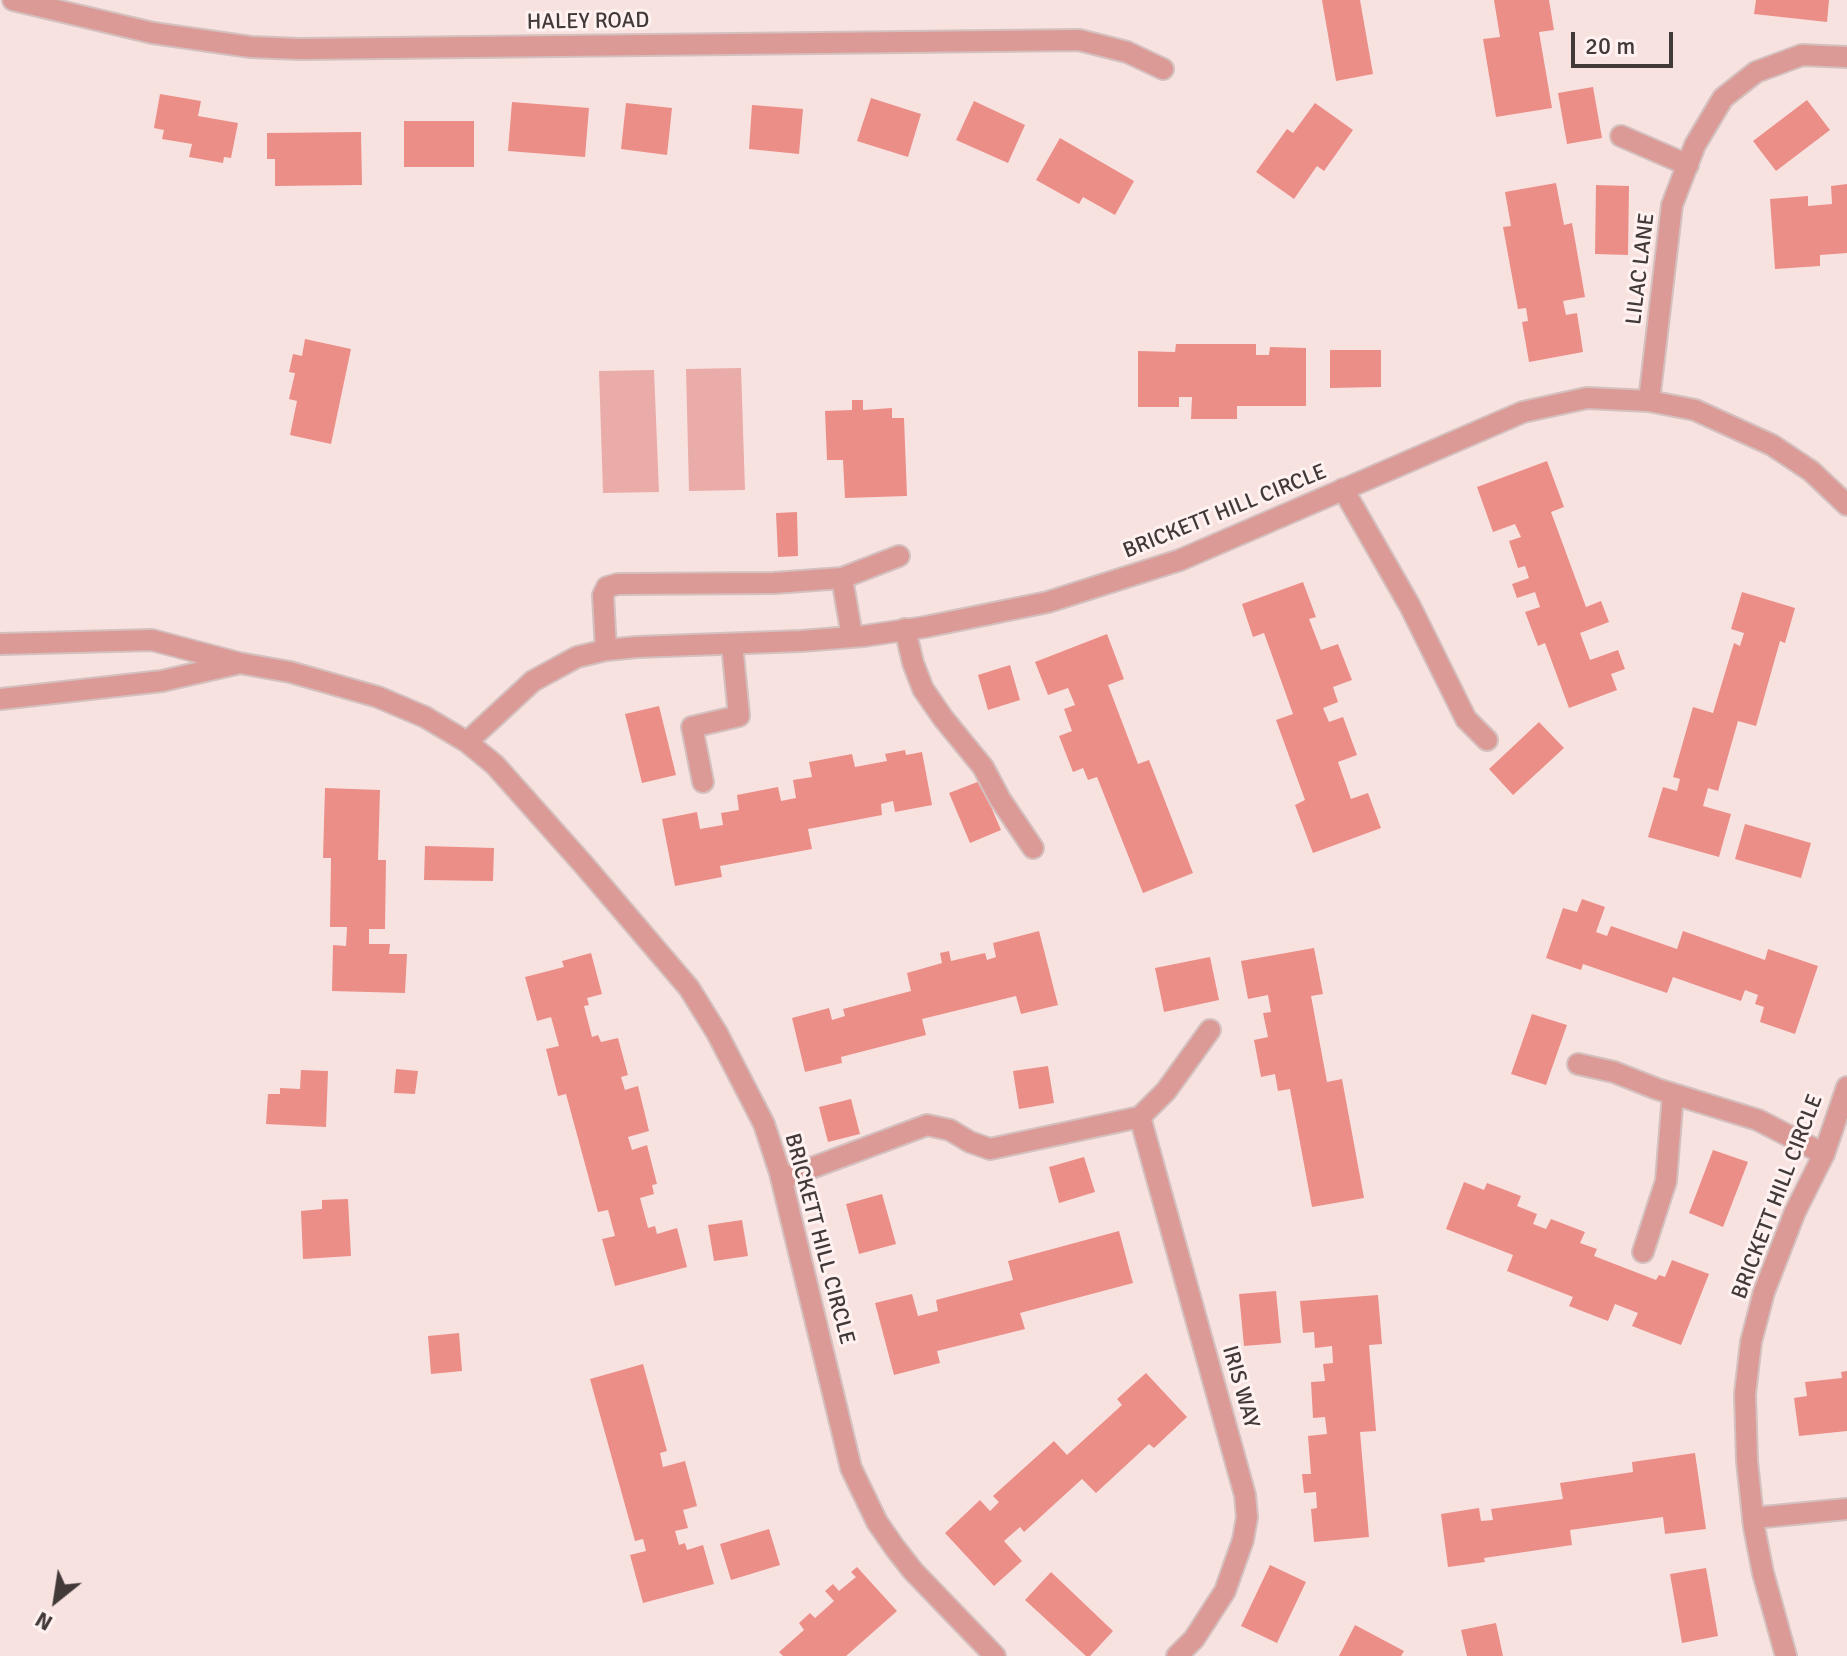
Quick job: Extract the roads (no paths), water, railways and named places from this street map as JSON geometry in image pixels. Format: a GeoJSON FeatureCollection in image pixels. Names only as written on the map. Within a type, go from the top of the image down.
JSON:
{"type":"FeatureCollection","features":[{"type":"Feature","properties":{"kind":"street","name":"HALEY ROAD"},"geometry":{"type":"LineString","coordinates":[[13,0],[153,33],[251,47],[348,49],[1079,40],[1127,52],[1163,69]]}},
{"type":"Feature","properties":{"kind":"street","name":"LILAC LANE"},"geometry":{"type":"LineString","coordinates":[[1649,401],[1672,205],[1695,145],[1723,98],[1756,72],[1802,55],[1847,57]]}},
{"type":"Feature","properties":{"kind":"street"},"geometry":{"type":"LineString","coordinates":[[1621,136],[1688,165]]}},
{"type":"Feature","properties":{"kind":"street","name":"BRICKETT HILL CIRCLE"},"geometry":{"type":"LineString","coordinates":[[467,742],[533,681],[577,657],[606,650],[852,636],[1048,602],[1129,579],[1180,560],[1523,412],[1587,398],[1649,401],[1695,410],[1772,445],[1811,471],[1847,505]]}},
{"type":"Feature","properties":{"kind":"street"},"geometry":{"type":"LineString","coordinates":[[1343,489],[1410,606],[1466,719],[1487,740]]}},
{"type":"Feature","properties":{"kind":"street"},"geometry":{"type":"LineString","coordinates":[[606,650],[603,595],[607,587],[618,584],[774,583],[842,578],[899,556]]}},
{"type":"Feature","properties":{"kind":"street"},"geometry":{"type":"LineString","coordinates":[[842,578],[852,636]]}},
{"type":"Feature","properties":{"kind":"street"},"geometry":{"type":"LineString","coordinates":[[905,629],[923,689],[983,767],[1006,809],[1033,848]]}},
{"type":"Feature","properties":{"kind":"street","name":"BRICKETT HILL CIRCLE"},"geometry":{"type":"LineString","coordinates":[[0,644],[152,640],[239,663],[290,672],[378,697],[425,717],[467,742],[520,792],[689,988],[743,1079],[764,1124],[782,1179],[851,1468],[877,1522],[895,1548],[913,1571],[995,1656]]}},
{"type":"Feature","properties":{"kind":"street"},"geometry":{"type":"LineString","coordinates":[[703,782],[692,727],[739,716],[732,644]]}},
{"type":"Feature","properties":{"kind":"street","name":"BRICKETT HILL CIRCLE"},"geometry":{"type":"LineString","coordinates":[[0,699],[162,681],[239,663]]}},
{"type":"Feature","properties":{"kind":"street"},"geometry":{"type":"LineString","coordinates":[[782,1179],[927,1125],[950,1130],[990,1149],[1140,1117],[1166,1091],[1210,1030]]}},
{"type":"Feature","properties":{"kind":"street"},"geometry":{"type":"LineString","coordinates":[[1578,1064],[1614,1072],[1758,1120],[1824,1154]]}},
{"type":"Feature","properties":{"kind":"street","name":"BRICKETT HILL CIRCLE"},"geometry":{"type":"LineString","coordinates":[[1786,1656],[1763,1573],[1753,1518],[1745,1394],[1751,1342],[1764,1292],[1795,1212],[1824,1154],[1847,1087]]}},
{"type":"Feature","properties":{"kind":"street"},"geometry":{"type":"LineString","coordinates":[[1643,1252],[1666,1181],[1673,1094]]}},
{"type":"Feature","properties":{"kind":"street","name":"IRIS WAY"},"geometry":{"type":"LineString","coordinates":[[1140,1117],[1245,1495],[1247,1517],[1243,1540],[1225,1591],[1211,1616],[1177,1656]]}},
{"type":"Feature","properties":{"kind":"street"},"geometry":{"type":"LineString","coordinates":[[1753,1518],[1847,1509]]}}]}
